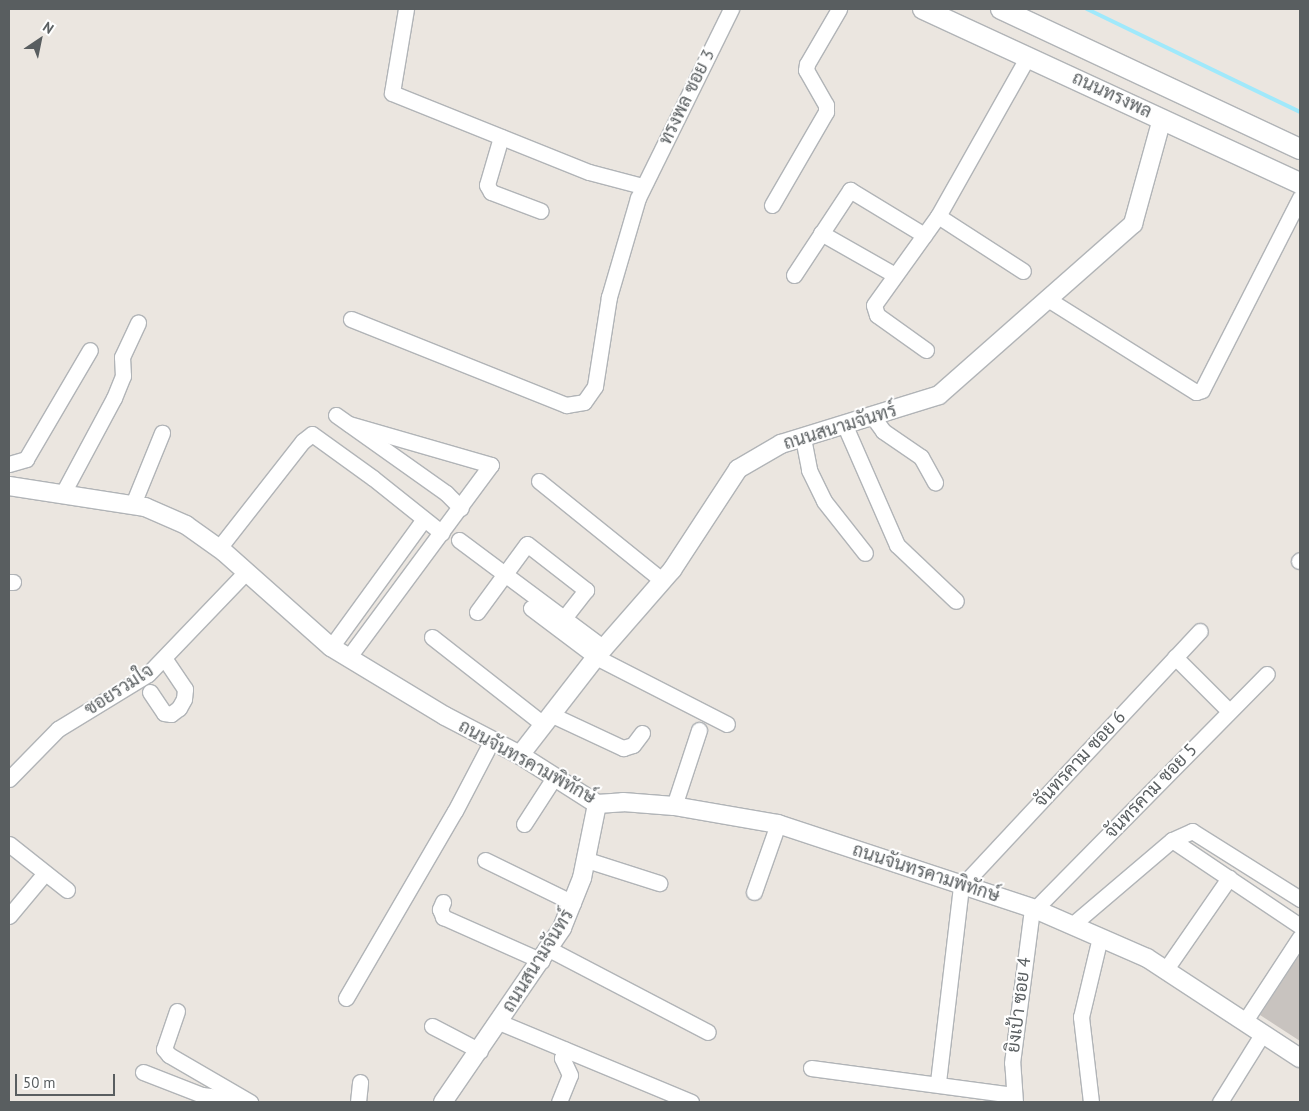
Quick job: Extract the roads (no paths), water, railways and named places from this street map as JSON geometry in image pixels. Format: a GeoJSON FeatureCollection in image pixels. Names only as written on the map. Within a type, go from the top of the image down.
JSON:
{"type":"FeatureCollection","features":[{"type":"Feature","properties":{"kind":"main road","name":"ถนนทรงพล"},"geometry":{"type":"LineString","coordinates":[[924,9],[1300,183]]}},
{"type":"Feature","properties":{"kind":"main road","name":"ถนนทรงพล"},"geometry":{"type":"LineString","coordinates":[[1000,9],[1300,149]]}},
{"type":"Feature","properties":{"kind":"main road"},"geometry":{"type":"LineString","coordinates":[[1168,122],[1187,96]]}},
{"type":"Feature","properties":{"kind":"street"},"geometry":{"type":"LineString","coordinates":[[406,9],[392,93],[589,172],[642,186]]}},
{"type":"Feature","properties":{"kind":"street","name":"ทรงพล ซอย 3"},"geometry":{"type":"LineString","coordinates":[[352,319],[566,405],[584,402],[595,386],[609,297],[642,186],[731,9]]}},
{"type":"Feature","properties":{"kind":"street"},"geometry":{"type":"LineString","coordinates":[[772,205],[826,112],[826,105],[806,70],[807,64],[839,9]]}},
{"type":"Feature","properties":{"kind":"street"},"geometry":{"type":"LineString","coordinates":[[926,350],[877,315],[874,308],[895,275],[938,216],[1028,56]]}},
{"type":"Feature","properties":{"kind":"street","name":"ถนนสนามจันทร์"},"geometry":{"type":"LineString","coordinates":[[520,755],[546,719],[600,653],[664,581],[738,469],[760,454],[803,438],[939,395],[1137,217],[1168,122]]}},
{"type":"Feature","properties":{"kind":"street"},"geometry":{"type":"LineString","coordinates":[[501,137],[487,185],[491,192],[541,211]]}},
{"type":"Feature","properties":{"kind":"street"},"geometry":{"type":"LineString","coordinates":[[794,275],[844,196],[854,190],[924,235]]}},
{"type":"Feature","properties":{"kind":"street"},"geometry":{"type":"LineString","coordinates":[[1046,298],[1196,392],[1202,390],[1300,198]]}},
{"type":"Feature","properties":{"kind":"street"},"geometry":{"type":"LineString","coordinates":[[938,216],[1023,271]]}},
{"type":"Feature","properties":{"kind":"street"},"geometry":{"type":"LineString","coordinates":[[821,233],[895,275]]}},
{"type":"Feature","properties":{"kind":"street"},"geometry":{"type":"LineString","coordinates":[[63,493],[114,398],[123,376],[122,356],[138,323]]}},
{"type":"Feature","properties":{"kind":"street"},"geometry":{"type":"LineString","coordinates":[[9,464],[26,459],[90,350]]}},
{"type":"Feature","properties":{"kind":"street"},"geometry":{"type":"LineString","coordinates":[[336,415],[446,493],[461,508]]}},
{"type":"Feature","properties":{"kind":"street"},"geometry":{"type":"LineString","coordinates":[[873,416],[883,431],[921,457],[935,482]]}},
{"type":"Feature","properties":{"kind":"street"},"geometry":{"type":"LineString","coordinates":[[348,658],[491,465],[349,424]]}},
{"type":"Feature","properties":{"kind":"street"},"geometry":{"type":"LineString","coordinates":[[845,426],[897,545],[956,601]]}},
{"type":"Feature","properties":{"kind":"street"},"geometry":{"type":"LineString","coordinates":[[133,504],[162,433]]}},
{"type":"Feature","properties":{"kind":"street"},"geometry":{"type":"LineString","coordinates":[[219,548],[302,441],[312,434],[442,533]]}},
{"type":"Feature","properties":{"kind":"street"},"geometry":{"type":"LineString","coordinates":[[803,438],[809,470],[824,501],[864,553]]}},
{"type":"Feature","properties":{"kind":"street"},"geometry":{"type":"LineString","coordinates":[[539,481],[664,581]]}},
{"type":"Feature","properties":{"kind":"street","name":"ถนนจันทรคามพิทักษ์"},"geometry":{"type":"LineString","coordinates":[[9,486],[133,504],[186,524],[219,548],[245,573],[331,647],[491,742],[520,755],[597,804],[623,802],[674,806],[778,824],[961,887],[1033,908],[1100,937],[1166,969],[1300,1058]]}},
{"type":"Feature","properties":{"kind":"street"},"geometry":{"type":"LineString","coordinates":[[331,647],[424,519]]}},
{"type":"Feature","properties":{"kind":"street"},"geometry":{"type":"LineString","coordinates":[[460,540],[564,618],[600,653]]}},
{"type":"Feature","properties":{"kind":"street"},"geometry":{"type":"LineString","coordinates":[[477,612],[527,544],[586,590],[564,618]]}},
{"type":"Feature","properties":{"kind":"street","name":"ซอยรวมใจ"},"geometry":{"type":"LineString","coordinates":[[9,779],[58,730],[148,674],[245,573]]}},
{"type":"Feature","properties":{"kind":"street"},"geometry":{"type":"LineString","coordinates":[[531,608],[600,653],[727,724]]}},
{"type":"Feature","properties":{"kind":"street","name":"จันทรคาม ซอย 6"},"geometry":{"type":"LineString","coordinates":[[961,887],[1200,631]]}},
{"type":"Feature","properties":{"kind":"street"},"geometry":{"type":"LineString","coordinates":[[432,636],[546,719],[623,748],[633,745],[642,733]]}},
{"type":"Feature","properties":{"kind":"street"},"geometry":{"type":"LineString","coordinates":[[1175,657],[1229,711]]}},
{"type":"Feature","properties":{"kind":"street"},"geometry":{"type":"LineString","coordinates":[[150,692],[164,713],[172,714],[184,699],[185,689],[165,658]]}},
{"type":"Feature","properties":{"kind":"street","name":"จันทรคาม ซอย 5"},"geometry":{"type":"LineString","coordinates":[[1033,908],[1267,674]]}},
{"type":"Feature","properties":{"kind":"street"},"geometry":{"type":"LineString","coordinates":[[674,806],[699,730]]}},
{"type":"Feature","properties":{"kind":"street"},"geometry":{"type":"LineString","coordinates":[[346,998],[455,812],[491,742]]}},
{"type":"Feature","properties":{"kind":"street"},"geometry":{"type":"LineString","coordinates":[[524,824],[555,776]]}},
{"type":"Feature","properties":{"kind":"street","name":"ถนนสนามจันทร์"},"geometry":{"type":"LineString","coordinates":[[443,1102],[546,955],[573,904],[586,860],[597,804]]}},
{"type":"Feature","properties":{"kind":"street"},"geometry":{"type":"LineString","coordinates":[[754,892],[778,824]]}},
{"type":"Feature","properties":{"kind":"street"},"geometry":{"type":"LineString","coordinates":[[1072,925],[1172,840],[1196,831],[1300,899]]}},
{"type":"Feature","properties":{"kind":"street"},"geometry":{"type":"LineString","coordinates":[[1172,840],[1300,926]]}},
{"type":"Feature","properties":{"kind":"street"},"geometry":{"type":"LineString","coordinates":[[9,844],[67,890]]}},
{"type":"Feature","properties":{"kind":"street"},"geometry":{"type":"LineString","coordinates":[[485,860],[573,904]]}},
{"type":"Feature","properties":{"kind":"street"},"geometry":{"type":"LineString","coordinates":[[586,860],[659,883]]}},
{"type":"Feature","properties":{"kind":"street"},"geometry":{"type":"LineString","coordinates":[[9,916],[45,873]]}},
{"type":"Feature","properties":{"kind":"street"},"geometry":{"type":"LineString","coordinates":[[1166,969],[1229,878]]}},
{"type":"Feature","properties":{"kind":"street"},"geometry":{"type":"LineString","coordinates":[[938,1082],[961,887]]}},
{"type":"Feature","properties":{"kind":"street"},"geometry":{"type":"LineString","coordinates":[[443,902],[440,909],[442,917],[546,955],[708,1032]]}},
{"type":"Feature","properties":{"kind":"street","name":"ยิงเป้า ซอย 4"},"geometry":{"type":"LineString","coordinates":[[1014,1098],[1012,1063],[1033,908]]}},
{"type":"Feature","properties":{"kind":"street"},"geometry":{"type":"LineString","coordinates":[[1091,1102],[1081,1016],[1100,937]]}},
{"type":"Feature","properties":{"kind":"street"},"geometry":{"type":"LineString","coordinates":[[1245,1021],[1300,937]]}},
{"type":"Feature","properties":{"kind":"street"},"geometry":{"type":"LineString","coordinates":[[177,1011],[164,1049],[169,1055],[248,1101]]}},
{"type":"Feature","properties":{"kind":"street"},"geometry":{"type":"LineString","coordinates":[[499,1022],[692,1102]]}},
{"type":"Feature","properties":{"kind":"street"},"geometry":{"type":"LineString","coordinates":[[432,1026],[480,1051]]}},
{"type":"Feature","properties":{"kind":"street"},"geometry":{"type":"LineString","coordinates":[[1220,1102],[1263,1033]]}},
{"type":"Feature","properties":{"kind":"street"},"geometry":{"type":"LineString","coordinates":[[559,1102],[570,1075],[562,1058],[565,1049]]}},
{"type":"Feature","properties":{"kind":"street"},"geometry":{"type":"LineString","coordinates":[[811,1068],[938,1082],[1014,1098]]}},
{"type":"Feature","properties":{"kind":"street"},"geometry":{"type":"LineString","coordinates":[[143,1072],[202,1095],[248,1101]]}},
{"type":"Feature","properties":{"kind":"street"},"geometry":{"type":"LineString","coordinates":[[358,1102],[360,1082]]}},
{"type":"Feature","properties":{"kind":"waterway"},"geometry":{"type":"LineString","coordinates":[[1087,9],[1300,112]]}}]}
